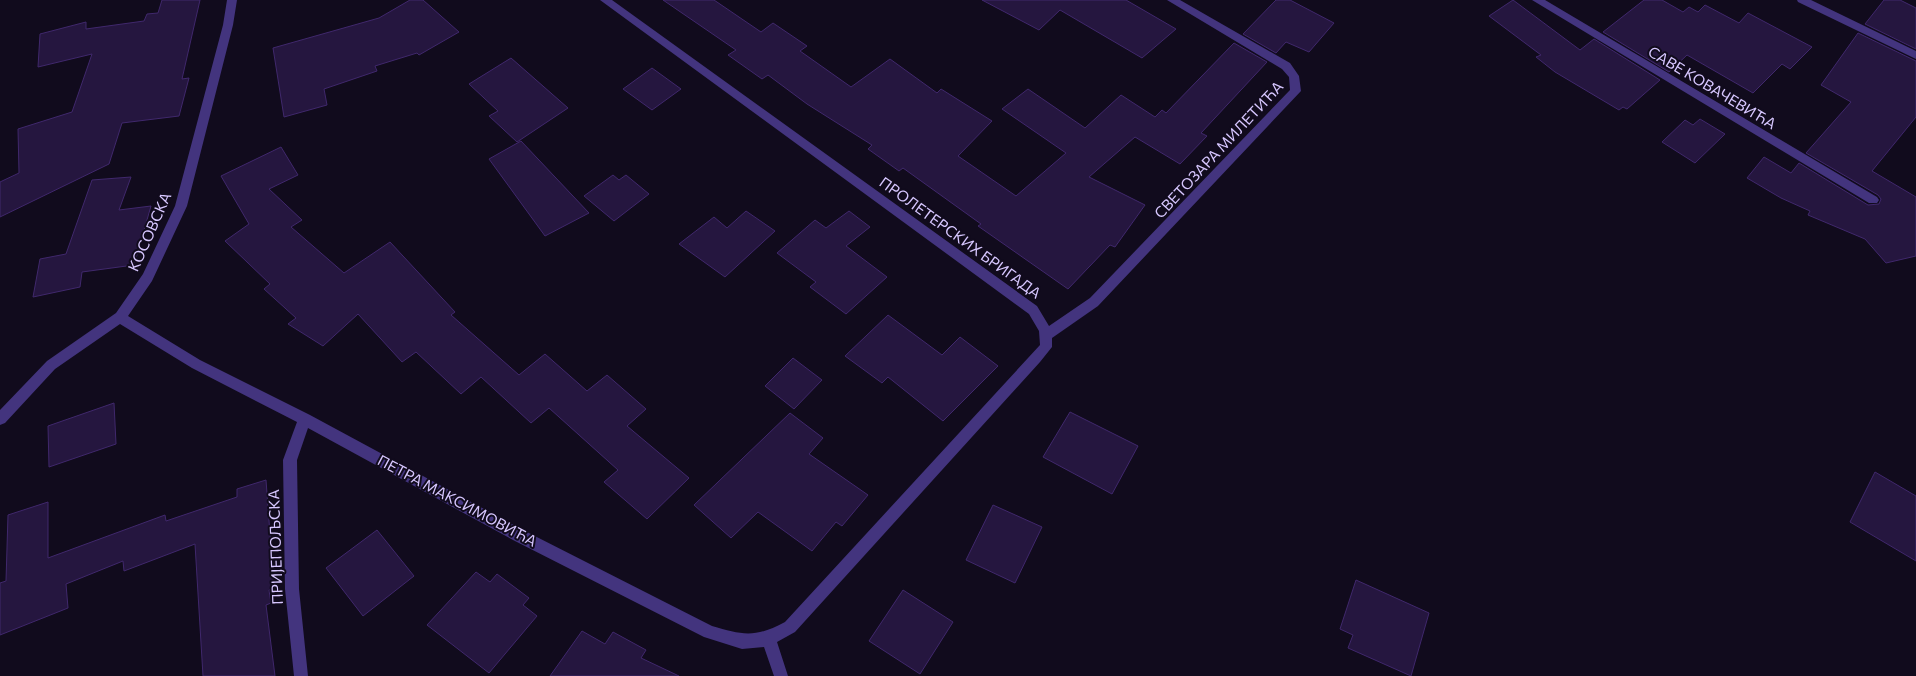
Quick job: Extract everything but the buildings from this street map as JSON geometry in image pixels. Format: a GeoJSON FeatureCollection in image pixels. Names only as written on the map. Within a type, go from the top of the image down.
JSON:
{"type":"FeatureCollection","features":[{"type":"Feature","properties":{"kind":"street","name":"КОСОВСКА"},"geometry":{"type":"LineString","coordinates":[[0,419],[51,364],[120,317],[148,277],[181,206],[228,25],[232,0]]}},
{"type":"Feature","properties":{"kind":"street","name":"ПРОЛЕТЕРСКИХ БРИГАДА"},"geometry":{"type":"LineString","coordinates":[[605,0],[1033,310],[1042,323],[1046,335]]}},
{"type":"Feature","properties":{"kind":"street","name":"СВЕТОЗАРА МИЛЕТИЋА"},"geometry":{"type":"LineString","coordinates":[[1046,335],[1094,302],[1296,91],[1297,84],[1294,76],[1286,66],[1172,0]]}},
{"type":"Feature","properties":{"kind":"street","name":"САВЕ КОВАЧЕВИЋА"},"geometry":{"type":"LineString","coordinates":[[1537,0],[1872,200]]}},
{"type":"Feature","properties":{"kind":"street"},"geometry":{"type":"LineString","coordinates":[[1802,0],[1916,55]]}},
{"type":"Feature","properties":{"kind":"street","name":"ПЕТРА МАКСИМОВИЋА"},"geometry":{"type":"LineString","coordinates":[[120,317],[196,364],[305,420],[518,535],[709,632],[742,643],[769,640]]}},
{"type":"Feature","properties":{"kind":"street"},"geometry":{"type":"LineString","coordinates":[[781,676],[769,640],[790,627],[1036,358],[1046,346],[1046,335]]}},
{"type":"Feature","properties":{"kind":"street","name":"ПРИЈЕПОЉСКА"},"geometry":{"type":"LineString","coordinates":[[301,676],[292,589],[290,460],[305,420]]}}]}
